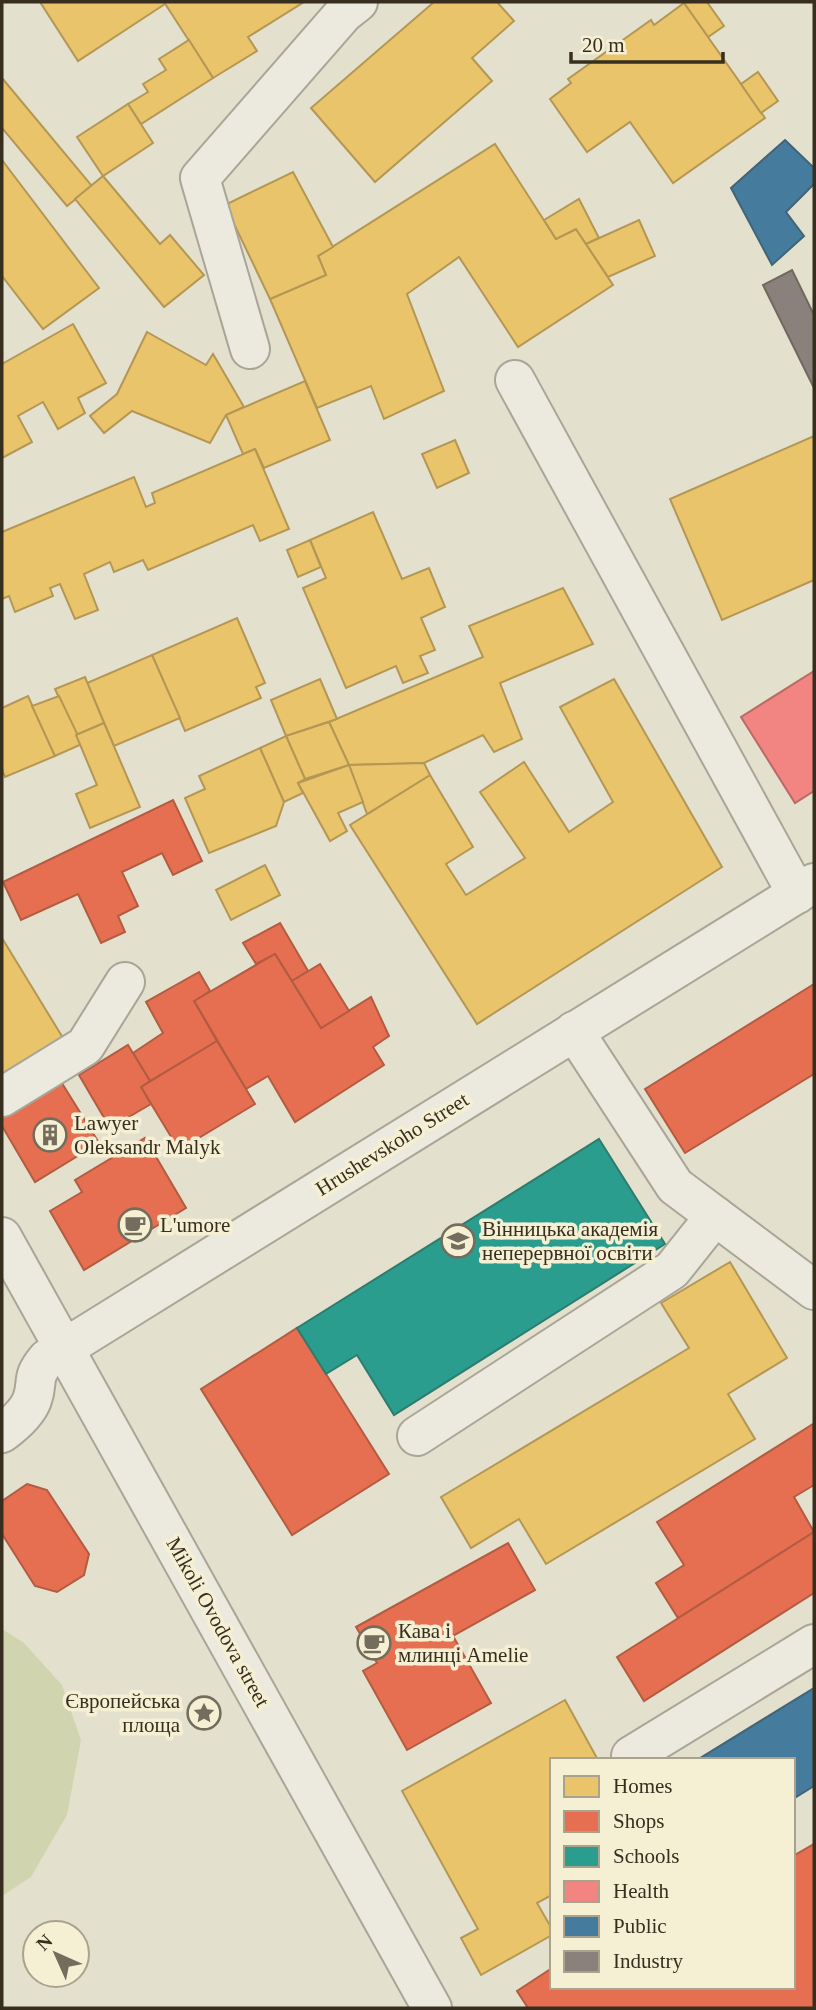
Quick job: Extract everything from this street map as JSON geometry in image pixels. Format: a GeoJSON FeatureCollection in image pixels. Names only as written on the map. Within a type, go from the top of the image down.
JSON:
{"type":"FeatureCollection","features":[{"type":"Feature","properties":{"kind":"street"},"geometry":{"type":"LineString","coordinates":[[250,349],[200,178],[344,13],[358,2]]}},
{"type":"Feature","properties":{"kind":"street"},"geometry":{"type":"LineString","coordinates":[[515,380],[806,889]]}},
{"type":"Feature","properties":{"kind":"street","name":"Hrushevskoho Street"},"geometry":{"type":"LineString","coordinates":[[2,1433],[33,1399],[33,1383],[39,1368],[65,1347],[806,889]]}},
{"type":"Feature","properties":{"kind":"street"},"geometry":{"type":"LineString","coordinates":[[2,1097],[85,1046],[125,982]]}},
{"type":"Feature","properties":{"kind":"street"},"geometry":{"type":"LineString","coordinates":[[574,1031],[675,1186],[814,1290]]}},
{"type":"Feature","properties":{"kind":"street"},"geometry":{"type":"LineString","coordinates":[[417,1436],[672,1270],[715,1216]]}},
{"type":"Feature","properties":{"kind":"street","name":"Mikoli Ovodova street"},"geometry":{"type":"LineString","coordinates":[[2,1237],[432,2008]]}},
{"type":"Feature","properties":{"kind":"street"},"geometry":{"type":"LineString","coordinates":[[631,1756],[814,1644]]}},
{"type":"Feature","properties":{"kind":"green space"},"geometry":{"type":"Polygon","coordinates":[[[2,1629],[24,1643],[62,1685],[81,1740],[67,1815],[31,1877],[2,1896],[2,1629]]]}},
{"type":"Feature","properties":{"kind":"building: Homes"},"geometry":{"type":"Polygon","coordinates":[[[40,2],[164,2],[165,4],[78,61],[40,2]]]}},
{"type":"Feature","properties":{"kind":"building: Homes"},"geometry":{"type":"Polygon","coordinates":[[[164,2],[304,2],[248,37],[257,51],[213,78],[164,2]]]}},
{"type":"Feature","properties":{"kind":"building: Homes"},"geometry":{"type":"Polygon","coordinates":[[[434,2],[497,2],[514,21],[472,58],[492,81],[375,182],[311,108],[434,2]]]}},
{"type":"Feature","properties":{"kind":"building: Homes"},"geometry":{"type":"Polygon","coordinates":[[[707,2],[724,26],[708,37],[684,3],[707,2]]]}},
{"type":"Feature","properties":{"kind":"building: Homes"},"geometry":{"type":"Polygon","coordinates":[[[684,3],[765,118],[673,183],[630,122],[587,152],[550,99],[571,83],[568,79],[651,20],[654,25],[684,3]]]}},
{"type":"Feature","properties":{"kind":"building: Homes"},"geometry":{"type":"Polygon","coordinates":[[[189,40],[213,78],[141,124],[128,104],[148,92],[143,84],[166,70],[159,59],[189,40]]]}},
{"type":"Feature","properties":{"kind":"building: Homes"},"geometry":{"type":"Polygon","coordinates":[[[758,72],[778,101],[761,113],[741,84],[758,72]]]}},
{"type":"Feature","properties":{"kind":"building: Homes"},"geometry":{"type":"Polygon","coordinates":[[[2,78],[92,186],[67,206],[2,128],[2,78]]]}},
{"type":"Feature","properties":{"kind":"building: Homes"},"geometry":{"type":"Polygon","coordinates":[[[128,104],[153,143],[103,176],[77,137],[128,104]]]}},
{"type":"Feature","properties":{"kind":"building: Homes"},"geometry":{"type":"Polygon","coordinates":[[[495,144],[556,239],[576,229],[613,285],[518,347],[459,257],[407,294],[444,391],[384,419],[371,386],[317,408],[270,299],[326,275],[318,256],[495,144]]]}},
{"type":"Feature","properties":{"kind":"building: Homes"},"geometry":{"type":"Polygon","coordinates":[[[2,160],[99,288],[43,329],[2,276],[2,160]]]}},
{"type":"Feature","properties":{"kind":"building: Homes"},"geometry":{"type":"Polygon","coordinates":[[[293,172],[333,247],[318,256],[326,275],[270,299],[225,205],[293,172]]]}},
{"type":"Feature","properties":{"kind":"building: Homes"},"geometry":{"type":"Polygon","coordinates":[[[103,176],[160,244],[170,235],[204,275],[164,307],[75,199],[103,176]]]}},
{"type":"Feature","properties":{"kind":"building: Homes"},"geometry":{"type":"Polygon","coordinates":[[[579,199],[599,238],[586,244],[576,229],[556,239],[544,220],[579,199]]]}},
{"type":"Feature","properties":{"kind":"building: Homes"},"geometry":{"type":"Polygon","coordinates":[[[639,220],[655,256],[608,277],[586,244],[639,220]]]}},
{"type":"Feature","properties":{"kind":"building: Homes"},"geometry":{"type":"Polygon","coordinates":[[[73,324],[106,383],[78,398],[85,413],[58,429],[43,402],[18,416],[32,442],[2,458],[2,364],[73,324]]]}},
{"type":"Feature","properties":{"kind":"building: Homes"},"geometry":{"type":"Polygon","coordinates":[[[147,332],[206,365],[213,354],[244,407],[226,415],[210,443],[132,411],[104,433],[90,416],[117,394],[147,332]]]}},
{"type":"Feature","properties":{"kind":"building: Homes"},"geometry":{"type":"Polygon","coordinates":[[[305,381],[330,440],[264,468],[255,449],[243,454],[226,415],[305,381]]]}},
{"type":"Feature","properties":{"kind":"building: Homes"},"geometry":{"type":"Polygon","coordinates":[[[814,436],[814,580],[722,620],[670,499],[814,436]]]}},
{"type":"Feature","properties":{"kind":"building: Homes"},"geometry":{"type":"Polygon","coordinates":[[[455,440],[469,473],[437,488],[422,454],[455,440]]]}},
{"type":"Feature","properties":{"kind":"building: Homes"},"geometry":{"type":"Polygon","coordinates":[[[255,449],[289,529],[260,541],[253,525],[148,570],[143,560],[114,572],[110,562],[84,574],[98,610],[75,619],[60,584],[50,588],[53,596],[15,612],[9,596],[2,599],[2,532],[134,477],[146,507],[155,503],[152,493],[255,449]]]}},
{"type":"Feature","properties":{"kind":"building: Homes"},"geometry":{"type":"Polygon","coordinates":[[[373,512],[402,579],[429,568],[445,607],[421,618],[435,650],[420,656],[428,673],[403,683],[396,666],[346,688],[303,588],[326,578],[310,540],[373,512]]]}},
{"type":"Feature","properties":{"kind":"building: Homes"},"geometry":{"type":"Polygon","coordinates":[[[310,540],[321,567],[298,577],[287,550],[310,540]]]}},
{"type":"Feature","properties":{"kind":"building: Homes"},"geometry":{"type":"Polygon","coordinates":[[[563,588],[593,644],[500,683],[522,739],[494,752],[483,735],[424,763],[349,765],[329,722],[483,657],[469,626],[563,588]]]}},
{"type":"Feature","properties":{"kind":"building: Homes"},"geometry":{"type":"Polygon","coordinates":[[[237,618],[265,683],[256,687],[261,698],[185,731],[152,655],[237,618]]]}},
{"type":"Feature","properties":{"kind":"building: Homes"},"geometry":{"type":"Polygon","coordinates":[[[152,655],[180,718],[114,746],[87,683],[152,655]]]}},
{"type":"Feature","properties":{"kind":"building: Homes"},"geometry":{"type":"Polygon","coordinates":[[[85,677],[104,723],[76,735],[55,689],[85,677]]]}},
{"type":"Feature","properties":{"kind":"building: Homes"},"geometry":{"type":"Polygon","coordinates":[[[320,679],[337,719],[286,736],[271,700],[320,679]]]}},
{"type":"Feature","properties":{"kind":"building: Homes"},"geometry":{"type":"Polygon","coordinates":[[[614,679],[722,867],[477,1024],[350,825],[430,775],[473,847],[446,864],[466,895],[525,858],[480,792],[524,762],[569,832],[613,802],[560,707],[614,679]]]}},
{"type":"Feature","properties":{"kind":"building: Homes"},"geometry":{"type":"Polygon","coordinates":[[[28,696],[55,756],[5,777],[2,770],[2,708],[28,696]]]}},
{"type":"Feature","properties":{"kind":"building: Homes"},"geometry":{"type":"Polygon","coordinates":[[[59,696],[82,744],[55,756],[32,706],[59,696]]]}},
{"type":"Feature","properties":{"kind":"building: Homes"},"geometry":{"type":"Polygon","coordinates":[[[329,722],[349,765],[305,779],[286,736],[329,722]]]}},
{"type":"Feature","properties":{"kind":"building: Homes"},"geometry":{"type":"Polygon","coordinates":[[[104,723],[140,807],[90,828],[76,794],[97,785],[76,735],[104,723]]]}},
{"type":"Feature","properties":{"kind":"building: Homes"},"geometry":{"type":"Polygon","coordinates":[[[286,736],[305,779],[298,783],[303,793],[284,802],[260,748],[286,736]]]}},
{"type":"Feature","properties":{"kind":"building: Homes"},"geometry":{"type":"Polygon","coordinates":[[[260,748],[284,802],[276,826],[209,853],[185,798],[205,789],[199,776],[260,748]]]}},
{"type":"Feature","properties":{"kind":"building: Homes"},"geometry":{"type":"Polygon","coordinates":[[[424,763],[430,775],[367,814],[349,765],[424,763]]]}},
{"type":"Feature","properties":{"kind":"building: Homes"},"geometry":{"type":"Polygon","coordinates":[[[349,765],[363,802],[338,813],[347,831],[330,841],[298,783],[349,765]]]}},
{"type":"Feature","properties":{"kind":"building: Homes"},"geometry":{"type":"Polygon","coordinates":[[[265,865],[280,895],[231,920],[216,890],[265,865]]]}},
{"type":"Feature","properties":{"kind":"building: Homes"},"geometry":{"type":"Polygon","coordinates":[[[2,938],[63,1038],[2,1075],[2,938]]]}},
{"type":"Feature","properties":{"kind":"building: Homes"},"geometry":{"type":"Polygon","coordinates":[[[730,1262],[787,1358],[728,1394],[755,1439],[546,1564],[519,1519],[471,1548],[441,1497],[689,1348],[661,1303],[730,1262]]]}},
{"type":"Feature","properties":{"kind":"building: Homes"},"geometry":{"type":"Polygon","coordinates":[[[565,1700],[597,1758],[550,1758],[550,1896],[537,1903],[550,1926],[550,1936],[481,1975],[461,1938],[478,1929],[402,1791],[565,1700]]]}},
{"type":"Feature","properties":{"kind":"building: Shops"},"geometry":{"type":"Polygon","coordinates":[[[173,800],[202,861],[173,875],[162,853],[122,872],[138,906],[118,916],[125,932],[101,943],[78,894],[21,920],[3,882],[173,800]]]}},
{"type":"Feature","properties":{"kind":"building: Shops"},"geometry":{"type":"Polygon","coordinates":[[[280,923],[308,971],[292,981],[275,954],[256,964],[243,943],[280,923]]]}},
{"type":"Feature","properties":{"kind":"building: Shops"},"geometry":{"type":"Polygon","coordinates":[[[275,954],[321,1028],[371,997],[389,1036],[373,1047],[384,1065],[295,1122],[268,1076],[246,1089],[194,1001],[275,954]]]}},
{"type":"Feature","properties":{"kind":"building: Shops"},"geometry":{"type":"Polygon","coordinates":[[[320,964],[349,1011],[321,1028],[292,981],[320,964]]]}},
{"type":"Feature","properties":{"kind":"building: Shops"},"geometry":{"type":"Polygon","coordinates":[[[199,972],[210,991],[194,1001],[217,1041],[150,1081],[133,1053],[163,1033],[146,1002],[199,972]]]}},
{"type":"Feature","properties":{"kind":"building: Shops"},"geometry":{"type":"Polygon","coordinates":[[[814,984],[814,1074],[685,1153],[645,1089],[814,984]]]}},
{"type":"Feature","properties":{"kind":"building: Shops"},"geometry":{"type":"Polygon","coordinates":[[[217,1041],[255,1104],[179,1150],[141,1087],[217,1041]]]}},
{"type":"Feature","properties":{"kind":"building: Shops"},"geometry":{"type":"Polygon","coordinates":[[[128,1045],[150,1081],[141,1087],[151,1104],[110,1128],[79,1075],[128,1045]]]}},
{"type":"Feature","properties":{"kind":"building: Shops","name":"Lawyer Oleksandr Malyk"},"geometry":{"type":"Polygon","coordinates":[[[60,1080],[99,1143],[35,1182],[2,1126],[2,1115],[60,1080]]]}},
{"type":"Feature","properties":{"kind":"building: Shops"},"geometry":{"type":"Polygon","coordinates":[[[145,1138],[186,1208],[84,1270],[50,1211],[82,1192],[75,1180],[145,1138]]]}},
{"type":"Feature","properties":{"kind":"building: Shops"},"geometry":{"type":"Polygon","coordinates":[[[297,1328],[389,1474],[292,1535],[201,1389],[297,1328]]]}},
{"type":"Feature","properties":{"kind":"building: Shops"},"geometry":{"type":"Polygon","coordinates":[[[813,1424],[814,1485],[794,1497],[814,1532],[678,1618],[656,1583],[684,1565],[657,1522],[813,1424]]]}},
{"type":"Feature","properties":{"kind":"building: Shops"},"geometry":{"type":"Polygon","coordinates":[[[27,1484],[47,1490],[89,1554],[84,1575],[57,1592],[35,1586],[2,1534],[2,1501],[27,1484]]]}},
{"type":"Feature","properties":{"kind":"building: Shops"},"geometry":{"type":"Polygon","coordinates":[[[814,1532],[814,1593],[644,1701],[617,1657],[814,1532]]]}},
{"type":"Feature","properties":{"kind":"building: Shops"},"geometry":{"type":"Polygon","coordinates":[[[508,1543],[535,1590],[453,1636],[491,1703],[407,1750],[363,1671],[377,1663],[356,1627],[508,1543]]]}},
{"type":"Feature","properties":{"kind":"building: Shops"},"geometry":{"type":"Polygon","coordinates":[[[814,1844],[814,2008],[528,2008],[517,1991],[550,1969],[550,1989],[795,1989],[795,1855],[814,1844]]]}},
{"type":"Feature","properties":{"kind":"building: Schools"},"geometry":{"type":"Polygon","coordinates":[[[599,1139],[665,1244],[394,1415],[357,1355],[326,1374],[297,1328],[599,1139]]]}},
{"type":"Feature","properties":{"kind":"building: Health"},"geometry":{"type":"Polygon","coordinates":[[[814,671],[814,791],[795,803],[741,717],[814,671]]]}},
{"type":"Feature","properties":{"kind":"building: Public"},"geometry":{"type":"Polygon","coordinates":[[[785,140],[814,168],[814,184],[786,212],[804,236],[772,265],[731,188],[785,140]]]}},
{"type":"Feature","properties":{"kind":"building: Public"},"geometry":{"type":"Polygon","coordinates":[[[814,1688],[814,1786],[795,1798],[795,1758],[700,1758],[814,1688]]]}},
{"type":"Feature","properties":{"kind":"building: Industry"},"geometry":{"type":"Polygon","coordinates":[[[792,270],[814,315],[814,388],[763,285],[792,270]]]}},
{"type":"Feature","properties":{"kind":"place","name":"Lawyer Oleksandr Malyk"},"geometry":{"type":"Point","coordinates":[50,1135]}},
{"type":"Feature","properties":{"kind":"place","name":"L'umore"},"geometry":{"type":"Point","coordinates":[135,1225]}},
{"type":"Feature","properties":{"kind":"place","name":"Вінницька академія неперервної освіти"},"geometry":{"type":"Point","coordinates":[458,1241]}},
{"type":"Feature","properties":{"kind":"place","name":"Кава і млинці Amelie"},"geometry":{"type":"Point","coordinates":[374,1643]}},
{"type":"Feature","properties":{"kind":"place","name":"Європейська площа"},"geometry":{"type":"Point","coordinates":[204,1713]}}]}
